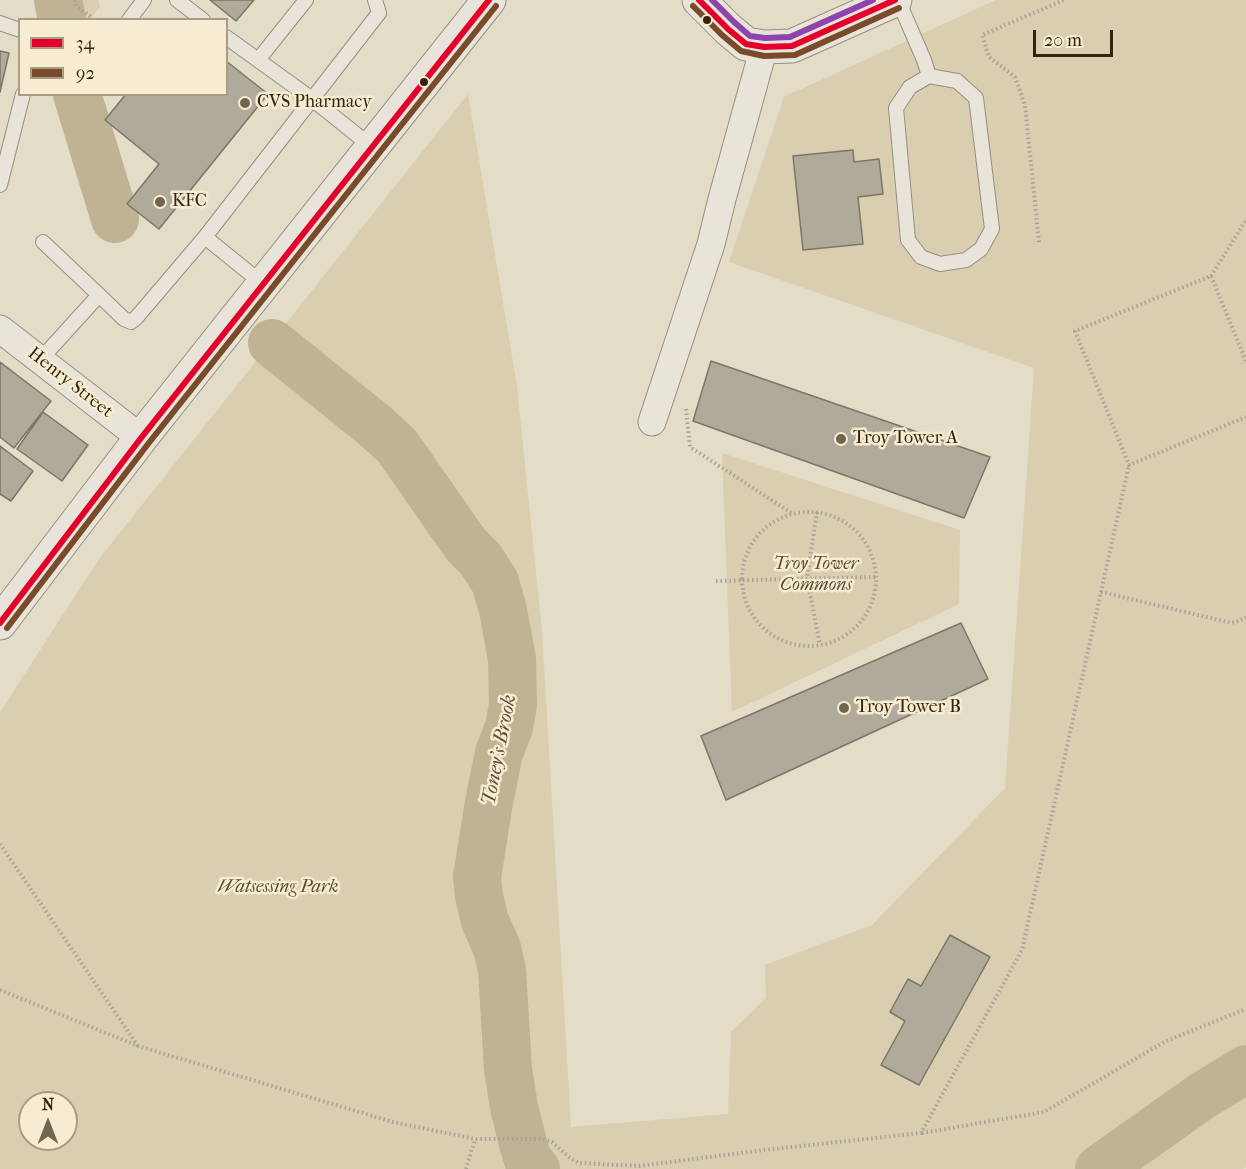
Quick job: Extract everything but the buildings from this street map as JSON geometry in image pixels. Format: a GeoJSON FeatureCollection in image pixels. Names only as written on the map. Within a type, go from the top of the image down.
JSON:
{"type":"FeatureCollection","features":[{"type":"Feature","properties":{"kind":"street"},"geometry":{"type":"LineString","coordinates":[[0,623],[141,438],[489,0]]}},
{"type":"Feature","properties":{"kind":"street"},"geometry":{"type":"LineString","coordinates":[[708,3],[728,29],[746,44],[764,47],[792,46],[897,0]]}},
{"type":"Feature","properties":{"kind":"street"},"geometry":{"type":"LineString","coordinates":[[652,422],[711,244],[764,47]]}},
{"type":"Feature","properties":{"kind":"street","name":"Henry Street"},"geometry":{"type":"LineString","coordinates":[[0,329],[141,438]]}},
{"type":"Feature","properties":{"kind":"lane"},"geometry":{"type":"LineString","coordinates":[[130,18],[144,0]]}},
{"type":"Feature","properties":{"kind":"lane"},"geometry":{"type":"LineString","coordinates":[[177,0],[200,18]]}},
{"type":"Feature","properties":{"kind":"lane"},"geometry":{"type":"LineString","coordinates":[[258,60],[306,0]]}},
{"type":"Feature","properties":{"kind":"lane"},"geometry":{"type":"LineString","coordinates":[[43,242],[124,319],[131,322],[205,237],[379,13],[375,0]]}},
{"type":"Feature","properties":{"kind":"lane"},"geometry":{"type":"LineString","coordinates":[[897,0],[929,76]]}},
{"type":"Feature","properties":{"kind":"lane"},"geometry":{"type":"LineString","coordinates":[[0,23],[18,29]]}},
{"type":"Feature","properties":{"kind":"lane"},"geometry":{"type":"LineString","coordinates":[[228,38],[312,99],[372,147]]}},
{"type":"Feature","properties":{"kind":"lane"},"geometry":{"type":"LineString","coordinates":[[929,76],[957,81],[976,98],[992,229],[981,249],[966,260],[940,264],[921,257],[908,240],[896,108],[910,87],[929,76]]}},
{"type":"Feature","properties":{"kind":"lane"},"geometry":{"type":"LineString","coordinates":[[0,185],[22,96]]}},
{"type":"Feature","properties":{"kind":"lane"},"geometry":{"type":"LineString","coordinates":[[205,237],[263,284]]}},
{"type":"Feature","properties":{"kind":"lane"},"geometry":{"type":"LineString","coordinates":[[40,360],[99,295]]}},
{"type":"Feature","properties":{"kind":"path"},"geometry":{"type":"LineString","coordinates":[[75,0],[76,6],[91,17]]}},
{"type":"Feature","properties":{"kind":"path"},"geometry":{"type":"LineString","coordinates":[[1039,242],[1025,105],[1015,77],[989,57],[982,35],[1064,0]]}},
{"type":"Feature","properties":{"kind":"path"},"geometry":{"type":"LineString","coordinates":[[921,1133],[1022,950],[1129,465],[1075,331],[1211,276],[1246,220]]}},
{"type":"Feature","properties":{"kind":"path"},"geometry":{"type":"LineString","coordinates":[[1211,276],[1246,361]]}},
{"type":"Feature","properties":{"kind":"path"},"geometry":{"type":"LineString","coordinates":[[1241,348],[1246,346]]}},
{"type":"Feature","properties":{"kind":"path"},"geometry":{"type":"LineString","coordinates":[[686,406],[690,447],[793,514]]}},
{"type":"Feature","properties":{"kind":"path"},"geometry":{"type":"LineString","coordinates":[[1129,465],[1246,417]]}},
{"type":"Feature","properties":{"kind":"path"},"geometry":{"type":"LineString","coordinates":[[817,512],[807,578],[820,645]]}},
{"type":"Feature","properties":{"kind":"path"},"geometry":{"type":"LineString","coordinates":[[817,512],[836,518],[852,527],[865,542],[873,559],[876,577],[874,596],[866,614],[854,629],[838,639],[820,645],[799,646],[780,639],[763,628],[750,612],[743,592],[742,572],[747,552],[758,535],[774,522],[793,514],[817,512]]}},
{"type":"Feature","properties":{"kind":"path"},"geometry":{"type":"LineString","coordinates":[[716,581],[876,577]]}},
{"type":"Feature","properties":{"kind":"path"},"geometry":{"type":"LineString","coordinates":[[1101,592],[1232,623],[1246,618]]}},
{"type":"Feature","properties":{"kind":"path"},"geometry":{"type":"LineString","coordinates":[[0,844],[138,1046]]}},
{"type":"Feature","properties":{"kind":"path"},"geometry":{"type":"LineString","coordinates":[[0,990],[138,1046],[393,1122],[476,1139],[535,1138],[552,1142],[579,1163],[639,1166],[921,1133],[1044,1112],[1166,1041],[1246,1009]]}},
{"type":"Feature","properties":{"kind":"path"},"geometry":{"type":"LineString","coordinates":[[466,1169],[476,1139]]}},
{"type":"Feature","properties":{"kind":"green space"},"geometry":{"type":"Polygon","coordinates":[[[38,0],[98,0],[100,6],[92,18],[43,18],[38,0]]]}},
{"type":"Feature","properties":{"kind":"green space","name":"Watsessing Park"},"geometry":{"type":"Polygon","coordinates":[[[996,0],[1246,0],[1246,1166],[1243,1169],[0,1169],[0,712],[99,559],[468,94],[517,386],[542,631],[571,1127],[728,1114],[731,1032],[766,998],[765,965],[872,925],[1005,788],[1034,368],[729,262],[784,97],[996,0]]]}},
{"type":"Feature","properties":{"kind":"green space"},"geometry":{"type":"Polygon","coordinates":[[[63,96],[75,96],[73,131],[63,96]]]}},
{"type":"Feature","properties":{"kind":"green space","name":"Troy Tower Commons"},"geometry":{"type":"Polygon","coordinates":[[[722,453],[960,530],[959,604],[732,712],[722,453]]]}},
{"type":"Feature","properties":{"kind":"waterway","name":"Toney's Brook"},"geometry":{"type":"LineString","coordinates":[[58,0],[62,18]]}},
{"type":"Feature","properties":{"kind":"waterway","name":"Toney's Brook"},"geometry":{"type":"LineString","coordinates":[[78,96],[115,219]]}},
{"type":"Feature","properties":{"kind":"waterway","name":"Toney's Brook"},"geometry":{"type":"LineString","coordinates":[[272,343],[397,446],[466,545],[481,560],[495,582],[512,659],[513,705],[509,727],[499,753],[477,877],[485,921],[497,948],[502,970],[508,1069],[514,1107],[528,1160],[536,1169]]}},
{"type":"Feature","properties":{"kind":"waterway"},"geometry":{"type":"LineString","coordinates":[[1099,1169],[1202,1096],[1246,1069]]}},
{"type":"Feature","properties":{"kind":"transit line","name":"34"},"geometry":{"type":"LineString","coordinates":[[0,623],[141,438],[489,0]]}},
{"type":"Feature","properties":{"kind":"transit line","name":"34"},"geometry":{"type":"LineString","coordinates":[[699,0],[746,44],[764,47],[792,46],[895,0]]}},
{"type":"Feature","properties":{"kind":"transit line"},"geometry":{"type":"LineString","coordinates":[[712,0],[750,36],[765,38],[790,37],[873,0]]}},
{"type":"Feature","properties":{"kind":"transit line","name":"92"},"geometry":{"type":"LineString","coordinates":[[7,628],[148,444],[496,6]]}},
{"type":"Feature","properties":{"kind":"transit line","name":"92"},"geometry":{"type":"LineString","coordinates":[[693,6],[741,51],[764,56],[795,55],[899,8]]}},
{"type":"Feature","properties":{"kind":"place","name":"CVS Pharmacy"},"geometry":{"type":"Point","coordinates":[245,103]}},
{"type":"Feature","properties":{"kind":"place","name":"KFC"},"geometry":{"type":"Point","coordinates":[160,202]}},
{"type":"Feature","properties":{"kind":"place","name":"Troy Tower A"},"geometry":{"type":"Point","coordinates":[841,439]}},
{"type":"Feature","properties":{"kind":"place","name":"Troy Tower B"},"geometry":{"type":"Point","coordinates":[844,708]}}]}
